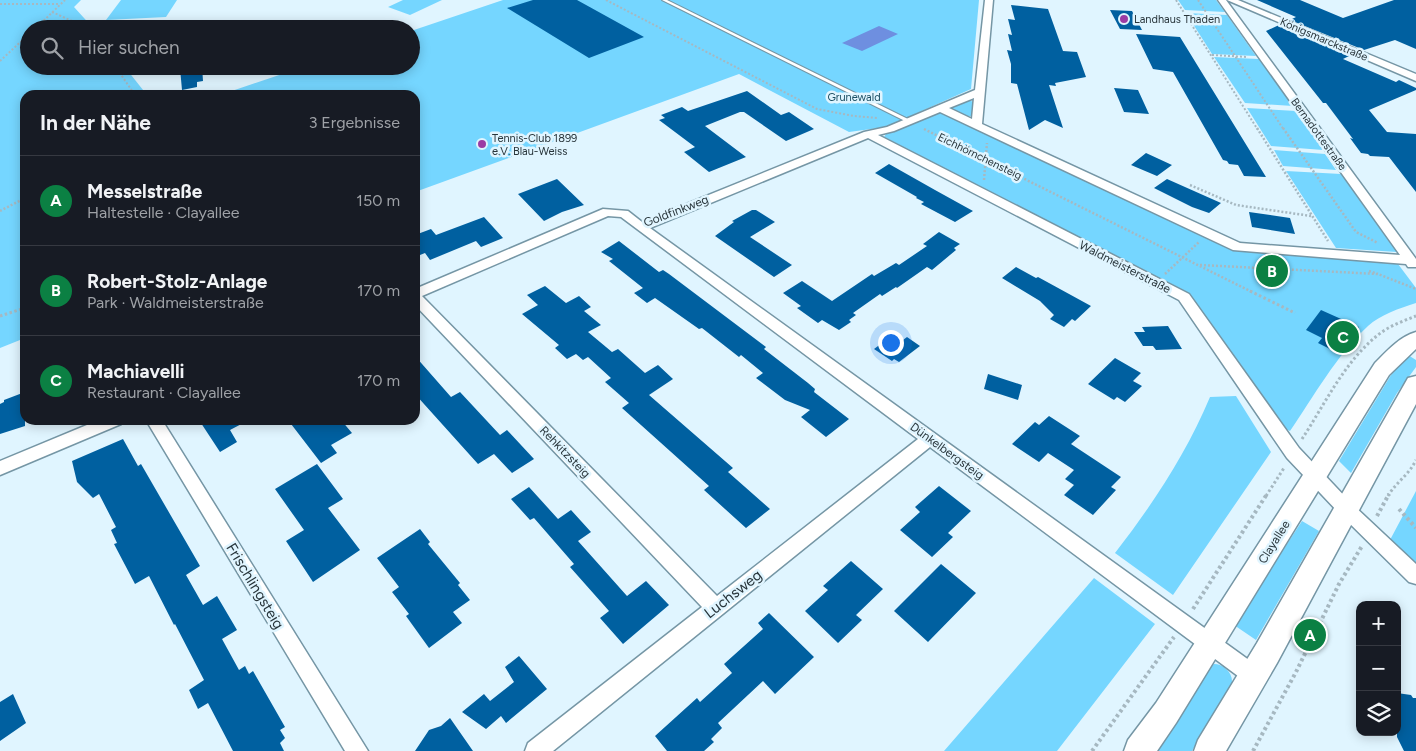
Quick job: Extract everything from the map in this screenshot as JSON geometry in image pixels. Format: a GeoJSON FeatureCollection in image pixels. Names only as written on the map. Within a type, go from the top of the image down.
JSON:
{"type":"FeatureCollection","features":[{"type":"Feature","properties":{"kind":"main road","name":"Clayallee"},"geometry":{"type":"LineString","coordinates":[[1140,751],[1166,714],[1382,369],[1402,349],[1416,339]]}},
{"type":"Feature","properties":{"kind":"main road"},"geometry":{"type":"LineString","coordinates":[[1208,751],[1253,676],[1416,384]]}},
{"type":"Feature","properties":{"kind":"street"},"geometry":{"type":"LineString","coordinates":[[982,128],[980,92],[989,0]]}},
{"type":"Feature","properties":{"kind":"street","name":"Bernadottestraße"},"geometry":{"type":"LineString","coordinates":[[1222,0],[1413,264]]}},
{"type":"Feature","properties":{"kind":"street","name":"Königsmarckstraße"},"geometry":{"type":"LineString","coordinates":[[1231,0],[1416,78]]}},
{"type":"Feature","properties":{"kind":"street"},"geometry":{"type":"LineString","coordinates":[[940,108],[980,92]]}},
{"type":"Feature","properties":{"kind":"street","name":"Goldfinkweg"},"geometry":{"type":"LineString","coordinates":[[420,293],[607,212],[624,214],[641,226],[868,134],[890,129],[903,118],[940,108]]}},
{"type":"Feature","properties":{"kind":"street"},"geometry":{"type":"LineString","coordinates":[[940,108],[1238,247],[1413,264]]}},
{"type":"Feature","properties":{"kind":"street","name":"Waldmeisterstraße"},"geometry":{"type":"LineString","coordinates":[[868,134],[1184,297],[1285,442],[1346,509],[1416,576]]}},
{"type":"Feature","properties":{"kind":"street","name":"Dünkelbergsteig"},"geometry":{"type":"LineString","coordinates":[[641,226],[1253,676]]}},
{"type":"Feature","properties":{"kind":"street","name":"Rehkitzsteig"},"geometry":{"type":"LineString","coordinates":[[420,300],[716,608]]}},
{"type":"Feature","properties":{"kind":"street"},"geometry":{"type":"LineString","coordinates":[[0,468],[102,425]]}},
{"type":"Feature","properties":{"kind":"street","name":"Frischlingsteig"},"geometry":{"type":"LineString","coordinates":[[157,425],[356,751]]}},
{"type":"Feature","properties":{"kind":"street","name":"Luchsweg"},"geometry":{"type":"LineString","coordinates":[[536,751],[930,438]]}},
{"type":"Feature","properties":{"kind":"lane"},"geometry":{"type":"LineString","coordinates":[[664,0],[903,118]]}},
{"type":"Feature","properties":{"kind":"path"},"geometry":{"type":"LineString","coordinates":[[44,20],[65,0]]}},
{"type":"Feature","properties":{"kind":"path"},"geometry":{"type":"LineString","coordinates":[[606,0],[817,109],[877,118],[903,118]]}},
{"type":"Feature","properties":{"kind":"path"},"geometry":{"type":"LineString","coordinates":[[1176,0],[1333,249]]}},
{"type":"Feature","properties":{"kind":"path"},"geometry":{"type":"LineString","coordinates":[[1198,0],[1356,232],[1381,245]]}},
{"type":"Feature","properties":{"kind":"path"},"geometry":{"type":"LineString","coordinates":[[0,4],[60,4]]}},
{"type":"Feature","properties":{"kind":"path"},"geometry":{"type":"LineString","coordinates":[[52,12],[70,20]]}},
{"type":"Feature","properties":{"kind":"path"},"geometry":{"type":"LineString","coordinates":[[0,62],[20,43]]}},
{"type":"Feature","properties":{"kind":"path"},"geometry":{"type":"LineString","coordinates":[[1211,55],[1264,58]]}},
{"type":"Feature","properties":{"kind":"path"},"geometry":{"type":"LineString","coordinates":[[121,75],[132,90]]}},
{"type":"Feature","properties":{"kind":"path","name":"Eichhörnchensteig"},"geometry":{"type":"LineString","coordinates":[[903,118],[1295,313]]}},
{"type":"Feature","properties":{"kind":"path"},"geometry":{"type":"LineString","coordinates":[[982,128],[986,159],[984,188]]}},
{"type":"Feature","properties":{"kind":"path"},"geometry":{"type":"LineString","coordinates":[[1190,185],[1236,205],[1312,216]]}},
{"type":"Feature","properties":{"kind":"path"},"geometry":{"type":"LineString","coordinates":[[0,211],[20,201]]}},
{"type":"Feature","properties":{"kind":"path"},"geometry":{"type":"LineString","coordinates":[[1160,278],[1208,233]]}},
{"type":"Feature","properties":{"kind":"path"},"geometry":{"type":"LineString","coordinates":[[1199,265],[1378,274],[1416,289]]}},
{"type":"Feature","properties":{"kind":"path"},"geometry":{"type":"LineString","coordinates":[[0,316],[20,310]]}},
{"type":"Feature","properties":{"kind":"path"},"geometry":{"type":"LineString","coordinates":[[1309,429],[1351,364],[1371,342],[1392,326],[1416,316]]}},
{"type":"Feature","properties":{"kind":"path"},"geometry":{"type":"LineString","coordinates":[[1385,502],[1395,484],[1411,471],[1416,460]]}},
{"type":"Feature","properties":{"kind":"path"},"geometry":{"type":"LineString","coordinates":[[1198,602],[1280,474]]}},
{"type":"Feature","properties":{"kind":"path"},"geometry":{"type":"LineString","coordinates":[[1399,509],[1416,528]]}},
{"type":"Feature","properties":{"kind":"path"},"geometry":{"type":"LineString","coordinates":[[1253,751],[1296,672],[1339,584],[1354,561]]}},
{"type":"Feature","properties":{"kind":"path"},"geometry":{"type":"LineString","coordinates":[[1092,751],[1168,647]]}},
{"type":"Feature","properties":{"kind":"green space"},"geometry":{"type":"Polygon","coordinates":[[[0,0],[81,0],[74,7],[86,20],[20,20],[20,75],[131,75],[143,90],[20,90],[20,340],[0,348],[0,0]]]}},
{"type":"Feature","properties":{"kind":"green space"},"geometry":{"type":"Polygon","coordinates":[[[121,0],[177,0],[166,17],[106,20],[121,0]]]}},
{"type":"Feature","properties":{"kind":"green space"},"geometry":{"type":"Polygon","coordinates":[[[403,0],[442,0],[410,15],[388,7],[403,0]]]}},
{"type":"Feature","properties":{"kind":"green space","name":"Grunewald"},"geometry":{"type":"Polygon","coordinates":[[[503,0],[979,0],[971,89],[886,127],[849,132],[739,74],[420,190],[420,90],[235,90],[279,75],[420,75],[420,28],[503,0]]]}},
{"type":"Feature","properties":{"kind":"green space"},"geometry":{"type":"Polygon","coordinates":[[[1178,0],[1216,0],[1225,12],[1185,10],[1178,0]]]}},
{"type":"Feature","properties":{"kind":"green space"},"geometry":{"type":"Polygon","coordinates":[[[1186,13],[1227,15],[1256,56],[1212,54],[1186,13]]]}},
{"type":"Feature","properties":{"kind":"green space"},"geometry":{"type":"Polygon","coordinates":[[[1214,57],[1259,59],[1293,106],[1245,103],[1214,57]]]}},
{"type":"Feature","properties":{"kind":"green space"},"geometry":{"type":"Polygon","coordinates":[[[968,100],[974,102],[972,116],[965,116],[950,108],[968,100]]]}},
{"type":"Feature","properties":{"kind":"green space"},"geometry":{"type":"Polygon","coordinates":[[[1247,108],[1296,111],[1323,150],[1271,146],[1247,108]]]}},
{"type":"Feature","properties":{"kind":"green space"},"geometry":{"type":"Polygon","coordinates":[[[940,112],[1238,251],[1398,264],[1416,288],[1416,303],[1378,318],[1356,338],[1326,377],[1290,431],[1281,427],[1191,297],[884,137],[886,134],[940,112]]]}},
{"type":"Feature","properties":{"kind":"green space"},"geometry":{"type":"Polygon","coordinates":[[[1274,150],[1325,154],[1336,170],[1283,166],[1274,150]]]}},
{"type":"Feature","properties":{"kind":"green space"},"geometry":{"type":"Polygon","coordinates":[[[1286,171],[1341,174],[1397,252],[1336,248],[1286,171]]]}},
{"type":"Feature","properties":{"kind":"green space"},"geometry":{"type":"Polygon","coordinates":[[[1408,355],[1416,360],[1416,367],[1397,393],[1351,473],[1339,461],[1391,375],[1408,355]]]}},
{"type":"Feature","properties":{"kind":"green space"},"geometry":{"type":"Polygon","coordinates":[[[1236,396],[1271,452],[1173,595],[1115,553],[1168,478],[1201,418],[1210,397],[1236,396]]]}},
{"type":"Feature","properties":{"kind":"green space"},"geometry":{"type":"Polygon","coordinates":[[[1416,491],[1416,565],[1390,540],[1416,491]]]}},
{"type":"Feature","properties":{"kind":"green space"},"geometry":{"type":"Polygon","coordinates":[[[1302,521],[1319,531],[1256,640],[1234,625],[1302,521]]]}},
{"type":"Feature","properties":{"kind":"green space"},"geometry":{"type":"Polygon","coordinates":[[[1094,578],[1155,624],[1057,751],[944,751],[1094,578]]]}},
{"type":"Feature","properties":{"kind":"green space"},"geometry":{"type":"Polygon","coordinates":[[[1214,664],[1221,665],[1227,669],[1231,675],[1232,683],[1192,751],[1156,751],[1210,667],[1214,664]]]}},
{"type":"Feature","properties":{"kind":"shaded area"},"geometry":{"type":"Polygon","coordinates":[[[879,26],[898,34],[862,51],[842,43],[879,26]]]}},
{"type":"Feature","properties":{"kind":"building"},"geometry":{"type":"Polygon","coordinates":[[[533,0],[577,0],[644,37],[589,58],[507,8],[533,0]]]}},
{"type":"Feature","properties":{"kind":"building"},"geometry":{"type":"Polygon","coordinates":[[[1257,0],[1300,0],[1343,18],[1394,0],[1416,0],[1416,49],[1395,40],[1364,50],[1290,20],[1296,17],[1257,0]]]}},
{"type":"Feature","properties":{"kind":"building"},"geometry":{"type":"Polygon","coordinates":[[[1011,5],[1048,9],[1063,51],[1077,52],[1086,77],[1055,83],[1056,86],[1049,85],[1063,128],[1045,120],[1029,130],[1017,84],[1011,83],[1011,64],[1007,50],[1012,51],[1008,34],[1012,35],[1008,19],[1015,20],[1011,5]]]}},
{"type":"Feature","properties":{"kind":"building","name":"Landhaus Thaden"},"geometry":{"type":"Polygon","coordinates":[[[1110,10],[1132,11],[1142,30],[1120,29],[1110,10]]]}},
{"type":"Feature","properties":{"kind":"building"},"geometry":{"type":"Polygon","coordinates":[[[1279,25],[1351,55],[1343,59],[1396,82],[1399,80],[1416,88],[1416,90],[1369,110],[1387,132],[1416,134],[1416,192],[1389,157],[1370,156],[1361,153],[1326,103],[1323,103],[1266,31],[1279,25]]]}},
{"type":"Feature","properties":{"kind":"building"},"geometry":{"type":"Polygon","coordinates":[[[1136,34],[1180,37],[1266,177],[1244,176],[1238,165],[1229,164],[1223,160],[1173,72],[1153,69],[1136,34]]]}},
{"type":"Feature","properties":{"kind":"building"},"geometry":{"type":"Polygon","coordinates":[[[181,75],[203,75],[203,81],[197,82],[197,87],[182,90],[181,75]]]}},
{"type":"Feature","properties":{"kind":"building"},"geometry":{"type":"Polygon","coordinates":[[[1114,88],[1138,90],[1149,114],[1124,112],[1114,88]]]}},
{"type":"Feature","properties":{"kind":"building"},"geometry":{"type":"Polygon","coordinates":[[[747,91],[781,115],[789,112],[814,129],[786,141],[744,112],[705,126],[746,157],[709,172],[684,152],[695,147],[659,120],[665,118],[661,115],[682,107],[688,111],[747,91]]]}},
{"type":"Feature","properties":{"kind":"building"},"geometry":{"type":"Polygon","coordinates":[[[1146,153],[1172,165],[1157,176],[1131,165],[1146,153]]]}},
{"type":"Feature","properties":{"kind":"building"},"geometry":{"type":"Polygon","coordinates":[[[889,164],[973,211],[955,222],[921,204],[924,202],[875,173],[889,164]]]}},
{"type":"Feature","properties":{"kind":"building"},"geometry":{"type":"Polygon","coordinates":[[[557,179],[584,205],[562,212],[544,221],[518,194],[557,179]]]}},
{"type":"Feature","properties":{"kind":"building"},"geometry":{"type":"Polygon","coordinates":[[[1167,179],[1221,203],[1209,213],[1192,207],[1154,188],[1167,179]]]}},
{"type":"Feature","properties":{"kind":"building"},"geometry":{"type":"Polygon","coordinates":[[[752,210],[756,210],[775,222],[750,237],[792,265],[774,277],[715,236],[734,222],[732,221],[752,210]]]}},
{"type":"Feature","properties":{"kind":"building"},"geometry":{"type":"Polygon","coordinates":[[[1249,212],[1290,218],[1295,234],[1252,227],[1249,212]]]}},
{"type":"Feature","properties":{"kind":"building"},"geometry":{"type":"Polygon","coordinates":[[[484,217],[503,238],[481,247],[476,241],[430,260],[425,253],[420,255],[420,233],[431,229],[436,235],[484,217]]]}},
{"type":"Feature","properties":{"kind":"building"},"geometry":{"type":"Polygon","coordinates":[[[939,232],[960,244],[954,248],[956,250],[932,270],[927,267],[897,288],[882,296],[880,294],[853,313],[856,315],[849,320],[851,322],[839,330],[822,320],[818,323],[797,308],[801,306],[783,293],[802,281],[832,301],[872,274],[874,276],[896,263],[899,265],[927,246],[923,244],[939,232]]]}},
{"type":"Feature","properties":{"kind":"building"},"geometry":{"type":"Polygon","coordinates":[[[619,241],[659,272],[663,270],[669,274],[766,347],[764,349],[808,383],[815,389],[814,392],[849,419],[826,437],[801,417],[810,410],[785,400],[756,378],[763,373],[741,355],[739,357],[702,328],[699,329],[655,298],[647,303],[634,293],[643,288],[609,261],[613,259],[601,252],[619,241]]]}},
{"type":"Feature","properties":{"kind":"building"},"geometry":{"type":"Polygon","coordinates":[[[1016,267],[1091,306],[1075,321],[1072,319],[1064,327],[1050,319],[1054,315],[1040,301],[1002,278],[1016,267]]]}},
{"type":"Feature","properties":{"kind":"building"},"geometry":{"type":"Polygon","coordinates":[[[545,286],[566,303],[579,296],[591,307],[584,311],[601,325],[588,332],[612,352],[618,349],[645,373],[658,365],[673,379],[649,395],[733,468],[728,472],[770,509],[746,528],[704,490],[709,486],[622,408],[629,403],[605,382],[611,378],[588,357],[583,360],[576,354],[567,359],[555,348],[559,345],[522,314],[538,305],[527,295],[545,286]]]}},
{"type":"Feature","properties":{"kind":"building"},"geometry":{"type":"Polygon","coordinates":[[[1321,310],[1359,327],[1338,353],[1318,343],[1322,338],[1306,330],[1321,310]]]}},
{"type":"Feature","properties":{"kind":"building"},"geometry":{"type":"Polygon","coordinates":[[[1168,326],[1182,349],[1156,350],[1153,346],[1143,346],[1134,332],[1145,332],[1142,327],[1168,326]]]}},
{"type":"Feature","properties":{"kind":"building"},"geometry":{"type":"Polygon","coordinates":[[[894,334],[903,340],[907,337],[920,346],[899,362],[894,359],[892,361],[874,349],[894,334]]]}},
{"type":"Feature","properties":{"kind":"building"},"geometry":{"type":"Polygon","coordinates":[[[1115,358],[1141,373],[1133,381],[1142,386],[1125,402],[1117,397],[1114,400],[1088,384],[1115,358]]]}},
{"type":"Feature","properties":{"kind":"building"},"geometry":{"type":"Polygon","coordinates":[[[420,362],[451,397],[460,392],[500,435],[507,430],[534,459],[512,473],[494,454],[478,464],[420,400],[420,362]]]}},
{"type":"Feature","properties":{"kind":"building"},"geometry":{"type":"Polygon","coordinates":[[[988,374],[1022,385],[1018,400],[984,389],[988,374]]]}},
{"type":"Feature","properties":{"kind":"building"},"geometry":{"type":"Polygon","coordinates":[[[20,394],[20,425],[25,426],[0,434],[0,404],[4,400],[20,394]]]}},
{"type":"Feature","properties":{"kind":"building"},"geometry":{"type":"Polygon","coordinates":[[[1049,416],[1080,436],[1071,444],[1121,477],[1111,487],[1116,490],[1093,515],[1064,495],[1074,485],[1065,479],[1074,470],[1048,453],[1039,462],[1012,444],[1035,422],[1039,425],[1049,416]]]}},
{"type":"Feature","properties":{"kind":"building"},"geometry":{"type":"Polygon","coordinates":[[[202,425],[240,425],[230,430],[237,442],[220,452],[202,425]]]}},
{"type":"Feature","properties":{"kind":"building"},"geometry":{"type":"Polygon","coordinates":[[[292,425],[345,425],[352,433],[331,445],[337,453],[321,463],[292,425]]]}},
{"type":"Feature","properties":{"kind":"building"},"geometry":{"type":"Polygon","coordinates":[[[123,439],[138,466],[141,464],[200,566],[186,575],[203,605],[217,596],[237,630],[222,639],[239,670],[245,666],[249,674],[253,671],[285,727],[280,730],[285,738],[280,743],[284,751],[233,751],[208,703],[198,709],[189,690],[204,680],[175,624],[149,576],[135,584],[114,544],[117,543],[111,530],[116,527],[99,494],[93,498],[77,482],[72,461],[123,439]]]}},
{"type":"Feature","properties":{"kind":"building"},"geometry":{"type":"Polygon","coordinates":[[[317,464],[343,499],[328,508],[360,550],[313,582],[286,541],[304,530],[275,489],[317,464]]]}},
{"type":"Feature","properties":{"kind":"building"},"geometry":{"type":"Polygon","coordinates":[[[939,486],[971,511],[948,533],[953,537],[932,557],[900,530],[920,512],[915,507],[939,486]]]}},
{"type":"Feature","properties":{"kind":"building"},"geometry":{"type":"Polygon","coordinates":[[[529,487],[558,519],[571,510],[591,532],[578,541],[627,596],[646,581],[669,605],[623,644],[600,618],[609,611],[570,567],[574,564],[534,518],[530,520],[511,499],[529,487]]]}},
{"type":"Feature","properties":{"kind":"building"},"geometry":{"type":"Polygon","coordinates":[[[420,529],[430,542],[428,544],[460,583],[458,585],[470,600],[453,612],[462,623],[429,648],[406,616],[409,614],[392,592],[399,587],[377,558],[420,529]]]}},
{"type":"Feature","properties":{"kind":"building"},"geometry":{"type":"Polygon","coordinates":[[[851,561],[883,589],[856,615],[862,620],[838,643],[805,611],[828,590],[823,586],[851,561]]]}},
{"type":"Feature","properties":{"kind":"building"},"geometry":{"type":"Polygon","coordinates":[[[941,564],[976,593],[928,642],[894,611],[941,564]]]}},
{"type":"Feature","properties":{"kind":"building"},"geometry":{"type":"Polygon","coordinates":[[[769,613],[814,657],[775,694],[763,681],[718,723],[722,728],[711,739],[714,742],[704,751],[667,751],[655,736],[697,698],[700,702],[732,673],[724,664],[763,629],[758,623],[769,613]]]}},
{"type":"Feature","properties":{"kind":"building"},"geometry":{"type":"Polygon","coordinates":[[[519,656],[547,689],[506,723],[501,716],[486,729],[462,712],[484,694],[490,701],[514,682],[505,667],[519,656]]]}},
{"type":"Feature","properties":{"kind":"building"},"geometry":{"type":"Polygon","coordinates":[[[13,694],[26,723],[0,741],[0,702],[13,694]]]}},
{"type":"Feature","properties":{"kind":"building"},"geometry":{"type":"Polygon","coordinates":[[[1401,694],[1411,695],[1413,698],[1416,698],[1416,751],[1404,751],[1397,737],[1401,736],[1401,694]]]}},
{"type":"Feature","properties":{"kind":"building"},"geometry":{"type":"Polygon","coordinates":[[[450,718],[473,751],[415,751],[429,730],[441,726],[450,718]]]}},
{"type":"Feature","properties":{"kind":"place","name":"Landhaus Thaden"},"geometry":{"type":"Point","coordinates":[1124,19]}},
{"type":"Feature","properties":{"kind":"place","name":"Tennis-Club 1899 e.V. Blau-Weiss"},"geometry":{"type":"Point","coordinates":[482,144]}},
{"type":"Feature","properties":{"kind":"place","name":"Robert-Stolz-Anlage"},"geometry":{"type":"Point","coordinates":[1272,271]}},
{"type":"Feature","properties":{"kind":"place","name":"Machiavelli"},"geometry":{"type":"Point","coordinates":[1343,337]}},
{"type":"Feature","properties":{"kind":"place","name":"Messelstraße"},"geometry":{"type":"Point","coordinates":[1310,635]}}]}
